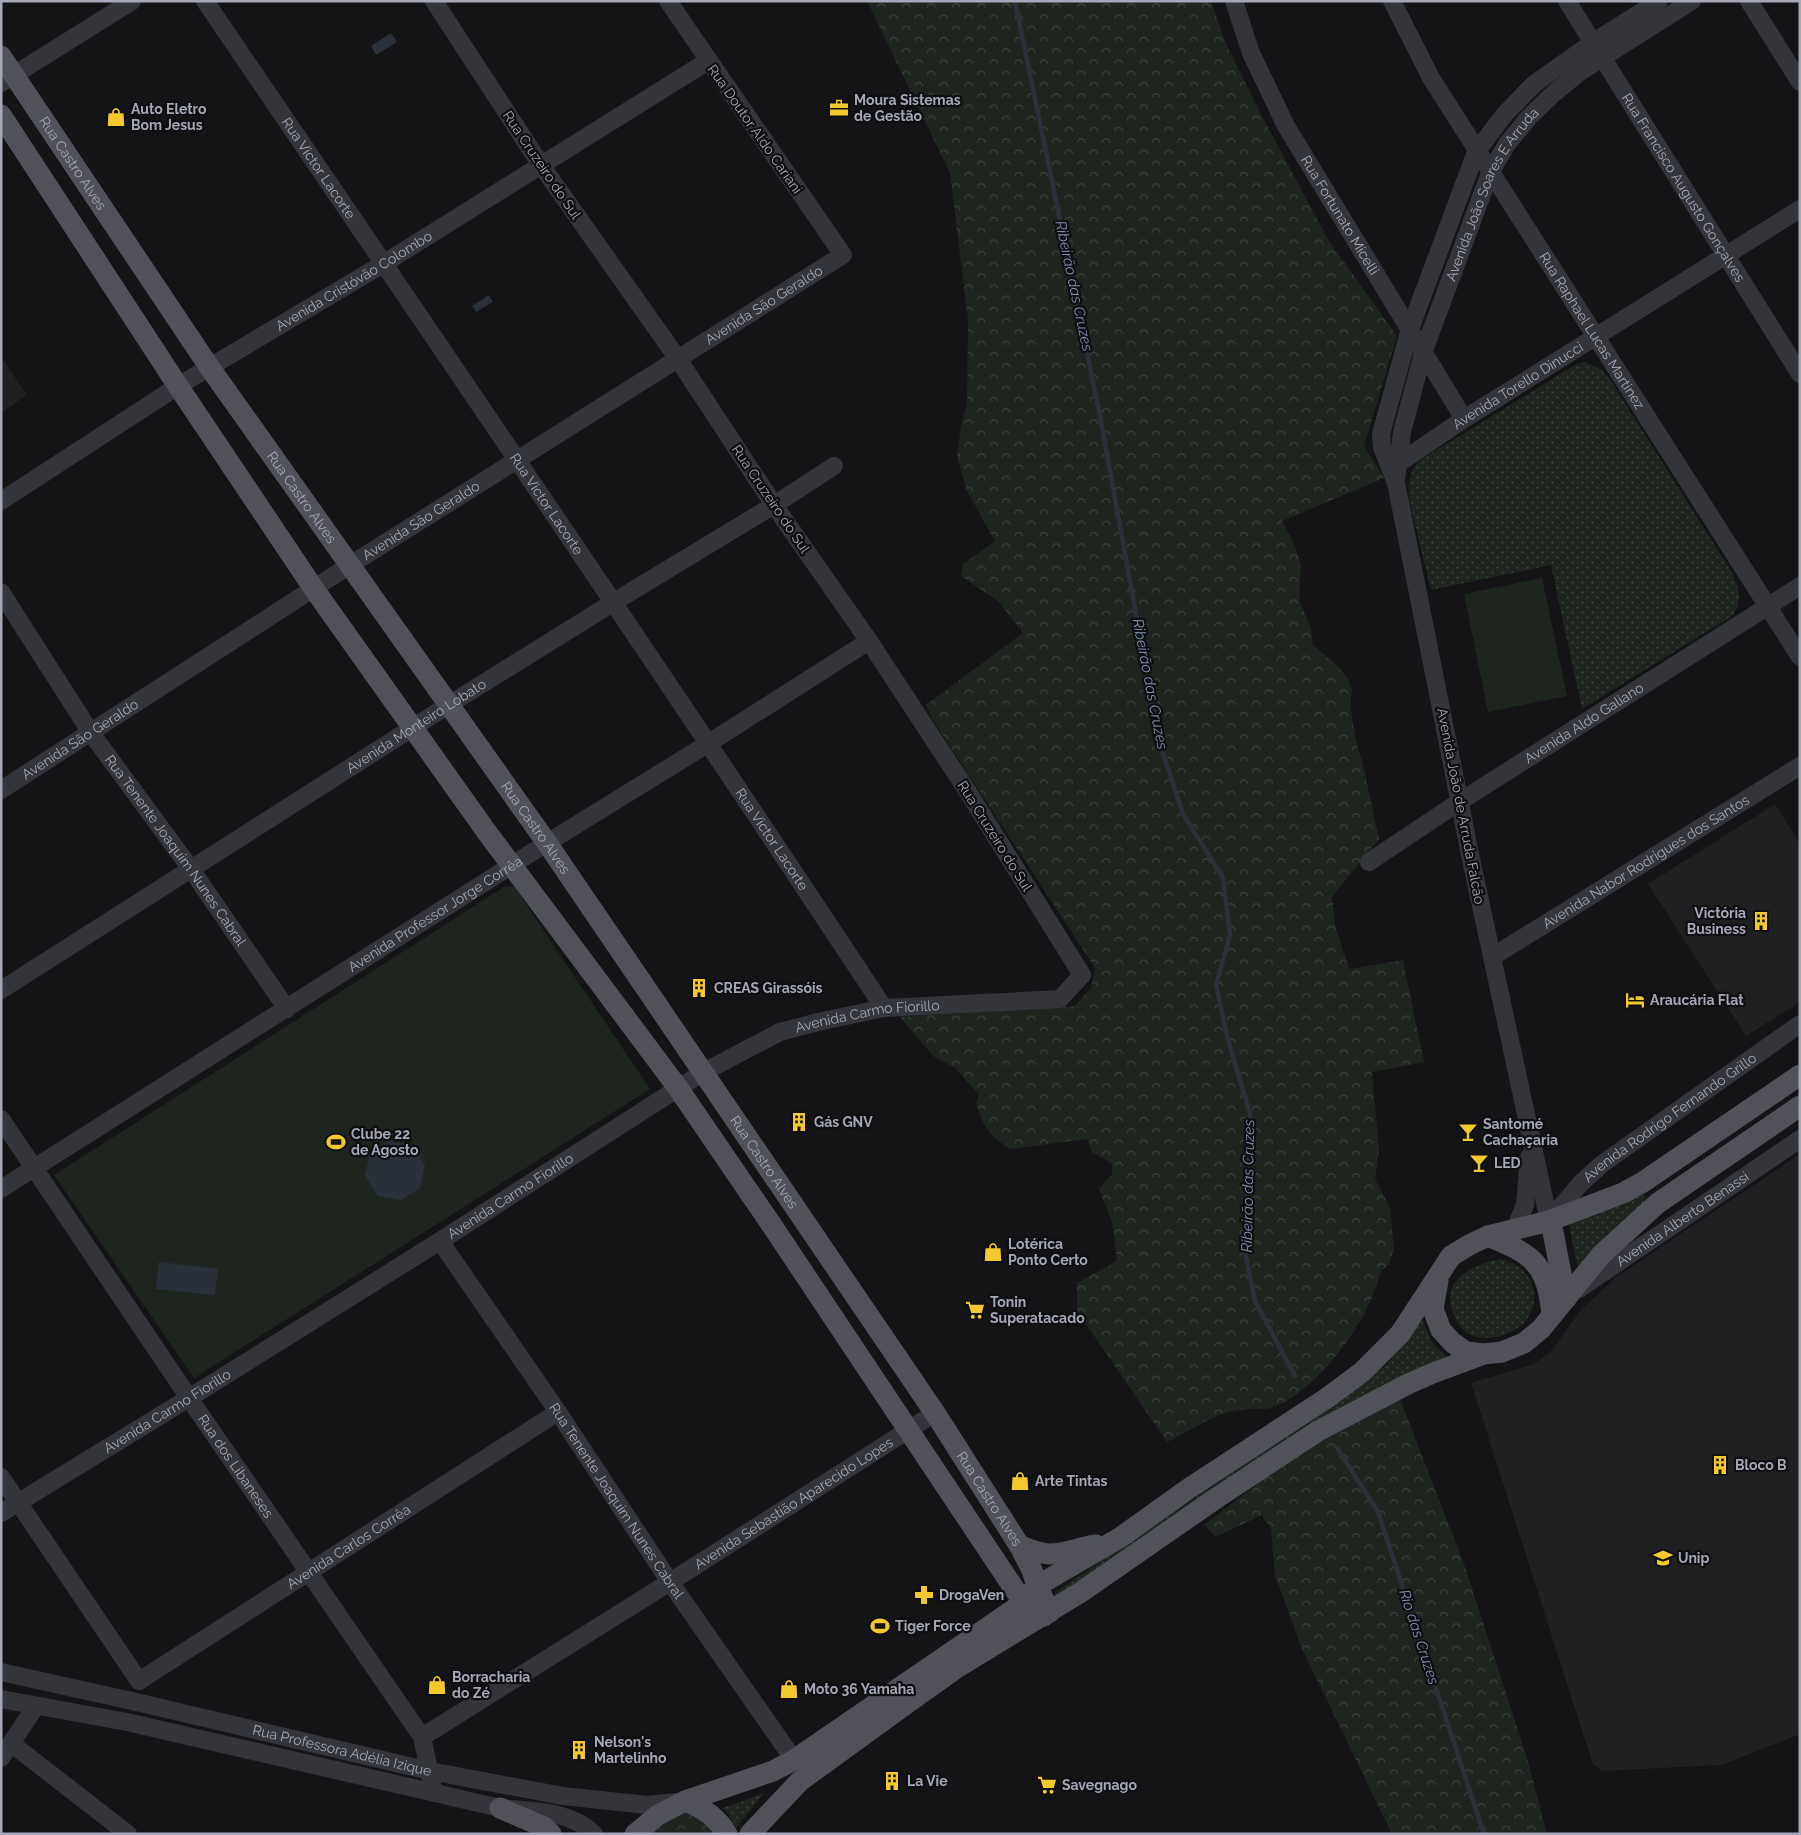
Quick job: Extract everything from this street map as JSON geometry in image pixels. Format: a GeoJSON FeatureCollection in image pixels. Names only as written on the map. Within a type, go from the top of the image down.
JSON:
{"type":"FeatureCollection","features":[{"type":"Feature","properties":{"kind":"main road","name":"Rua Castro Alves"},"geometry":{"type":"LineString","coordinates":[[1,56],[8,79],[210,368],[547,842],[702,1073],[935,1413],[1019,1545],[1032,1570],[1047,1614]]}},
{"type":"Feature","properties":{"kind":"main road","name":"Rua Castro Alves"},"geometry":{"type":"LineString","coordinates":[[1,115],[178,386],[314,589],[512,865],[678,1088],[1023,1602],[1047,1614]]}},
{"type":"Feature","properties":{"kind":"main road"},"geometry":{"type":"LineString","coordinates":[[635,1834],[658,1815],[685,1801],[774,1771],[794,1760],[1019,1606],[1037,1586],[1116,1540],[1188,1489],[1328,1398],[1362,1372],[1400,1334],[1451,1256],[1488,1236],[1549,1221],[1623,1193],[1643,1182],[1800,1075]]}},
{"type":"Feature","properties":{"kind":"main road"},"geometry":{"type":"LineString","coordinates":[[1440,1271],[1433,1308],[1441,1330],[1453,1343],[1466,1352],[1484,1354],[1502,1352],[1524,1343],[1541,1329],[1601,1255],[1658,1203],[1800,1106]]}},
{"type":"Feature","properties":{"kind":"main road"},"geometry":{"type":"LineString","coordinates":[[1549,1221],[1553,1232],[1566,1298]]}},
{"type":"Feature","properties":{"kind":"main road"},"geometry":{"type":"LineString","coordinates":[[1488,1236],[1512,1246],[1533,1260],[1543,1273],[1550,1292],[1552,1315]]}},
{"type":"Feature","properties":{"kind":"main road"},"geometry":{"type":"LineString","coordinates":[[750,1834],[800,1781],[958,1667],[1081,1592],[1218,1497],[1318,1431],[1408,1384],[1484,1354]]}},
{"type":"Feature","properties":{"kind":"main road"},"geometry":{"type":"LineString","coordinates":[[948,1489],[973,1472]]}},
{"type":"Feature","properties":{"kind":"main road"},"geometry":{"type":"LineString","coordinates":[[1019,1545],[1036,1552],[1048,1554],[1116,1540]]}},
{"type":"Feature","properties":{"kind":"main road"},"geometry":{"type":"LineString","coordinates":[[685,1801],[700,1807],[713,1816],[726,1834]]}},
{"type":"Feature","properties":{"kind":"main road"},"geometry":{"type":"LineString","coordinates":[[500,1808],[544,1827],[551,1834]]}},
{"type":"Feature","properties":{"kind":"street"},"geometry":{"type":"LineString","coordinates":[[8,79],[132,1]]}},
{"type":"Feature","properties":{"kind":"street","name":"Rua Victor Lacorte"},"geometry":{"type":"LineString","coordinates":[[205,1],[614,602],[884,1008]]}},
{"type":"Feature","properties":{"kind":"street","name":"Rua Cruzeiro do Sul"},"geometry":{"type":"LineString","coordinates":[[434,1],[541,166],[678,359],[774,505],[869,641],[968,792],[1082,975],[1060,998]]}},
{"type":"Feature","properties":{"kind":"street","name":"Rua Doutor Aldo Cariani"},"geometry":{"type":"LineString","coordinates":[[668,1],[843,255]]}},
{"type":"Feature","properties":{"kind":"street","name":"Rua Fortunato Micelli"},"geometry":{"type":"LineString","coordinates":[[1234,1],[1250,53],[1286,126],[1464,419]]}},
{"type":"Feature","properties":{"kind":"street","name":"Rua Raphael Lucas Martinez"},"geometry":{"type":"LineString","coordinates":[[1392,1],[1431,78],[1476,152],[1800,657]]}},
{"type":"Feature","properties":{"kind":"street","name":"Rua Francisco Augusto Gonçalves"},"geometry":{"type":"LineString","coordinates":[[1567,1],[1800,374]]}},
{"type":"Feature","properties":{"kind":"street","name":"Avenida João Soares E Arruda"},"geometry":{"type":"LineString","coordinates":[[1395,472],[1402,432],[1423,353],[1490,172],[1507,144],[1529,117],[1597,50],[1659,1]]}},
{"type":"Feature","properties":{"kind":"street","name":"Avenida João Soares E Arruda"},"geometry":{"type":"LineString","coordinates":[[1395,472],[1382,447],[1381,434],[1410,329],[1476,152],[1504,115],[1534,84],[1692,1]]}},
{"type":"Feature","properties":{"kind":"street"},"geometry":{"type":"LineString","coordinates":[[1749,1],[1800,82]]}},
{"type":"Feature","properties":{"kind":"street","name":"Avenida Cristóvão Colombo"},"geometry":{"type":"LineString","coordinates":[[1,501],[178,386],[383,264],[708,61]]}},
{"type":"Feature","properties":{"kind":"street","name":"Avenida Torello Dinucci"},"geometry":{"type":"LineString","coordinates":[[1395,472],[1464,419],[1800,209]]}},
{"type":"Feature","properties":{"kind":"street","name":"Avenida São Geraldo"},"geometry":{"type":"LineString","coordinates":[[1,790],[350,565],[517,462],[843,255]]}},
{"type":"Feature","properties":{"kind":"street","name":"Avenida Monteiro Lobato"},"geometry":{"type":"LineString","coordinates":[[1,990],[450,704],[774,505],[834,466]]}},
{"type":"Feature","properties":{"kind":"street","name":"Avenida João de Arruda Falcão"},"geometry":{"type":"LineString","coordinates":[[1395,472],[1460,802],[1549,1221]]}},
{"type":"Feature","properties":{"kind":"street","name":"Avenida Aldo Galiano"},"geometry":{"type":"LineString","coordinates":[[1369,862],[1800,586]]}},
{"type":"Feature","properties":{"kind":"street","name":"Rua Tenente Joaquim Nunes Cabral"},"geometry":{"type":"LineString","coordinates":[[1,592],[92,733],[191,869],[286,1009]]}},
{"type":"Feature","properties":{"kind":"street","name":"Avenida Professor Jorge Corrêa"},"geometry":{"type":"LineString","coordinates":[[1,1189],[547,842],[709,743],[869,641]]}},
{"type":"Feature","properties":{"kind":"street","name":"Avenida Nabor Rodrigues dos Santos"},"geometry":{"type":"LineString","coordinates":[[1492,957],[1800,766]]}},
{"type":"Feature","properties":{"kind":"street","name":"Avenida Carmo Fiorillo"},"geometry":{"type":"LineString","coordinates":[[1,1513],[440,1241],[702,1073],[780,1032],[884,1008],[1060,998]]}},
{"type":"Feature","properties":{"kind":"street","name":"Avenida Rodrigo Fernando Grillo"},"geometry":{"type":"LineString","coordinates":[[1549,1221],[1580,1184],[1602,1164],[1800,1024]]}},
{"type":"Feature","properties":{"kind":"street","name":"Rua dos Libaneses"},"geometry":{"type":"LineString","coordinates":[[1,1119],[189,1398],[422,1737]]}},
{"type":"Feature","properties":{"kind":"street","name":"Avenida João de Arruda Falcão"},"geometry":{"type":"LineString","coordinates":[[1516,1229],[1525,1205],[1529,1171],[1530,1129]]}},
{"type":"Feature","properties":{"kind":"street","name":"Avenida Alberto Benassi"},"geometry":{"type":"LineString","coordinates":[[1566,1298],[1800,1139]]}},
{"type":"Feature","properties":{"kind":"street","name":"Rua Tenente Joaquim Nunes Cabral"},"geometry":{"type":"LineString","coordinates":[[440,1241],[558,1412],[670,1582],[794,1760]]}},
{"type":"Feature","properties":{"kind":"street","name":"Avenida Carlos Corrêa"},"geometry":{"type":"LineString","coordinates":[[139,1681],[558,1412]]}},
{"type":"Feature","properties":{"kind":"street","name":"Avenida Sebastião Aparecido Lopes"},"geometry":{"type":"LineString","coordinates":[[422,1737],[935,1413]]}},
{"type":"Feature","properties":{"kind":"street"},"geometry":{"type":"LineString","coordinates":[[1,1477],[139,1681],[126,1722]]}},
{"type":"Feature","properties":{"kind":"street","name":"Rua Professora Adélia Izique"},"geometry":{"type":"LineString","coordinates":[[1,1672],[430,1771],[563,1796],[647,1805],[685,1801]]}},
{"type":"Feature","properties":{"kind":"street","name":"Rua Professora Adélia Izique"},"geometry":{"type":"LineString","coordinates":[[1,1700],[126,1722],[500,1808],[542,1812],[566,1817],[594,1834]]}},
{"type":"Feature","properties":{"kind":"street"},"geometry":{"type":"LineString","coordinates":[[1,1758],[36,1706]]}},
{"type":"Feature","properties":{"kind":"street"},"geometry":{"type":"LineString","coordinates":[[422,1737],[434,1793]]}},
{"type":"Feature","properties":{"kind":"street"},"geometry":{"type":"LineString","coordinates":[[12,1744],[128,1834]]}},
{"type":"Feature","properties":{"kind":"shaded area"},"geometry":{"type":"Polygon","coordinates":[[[391,33],[397,42],[376,55],[371,46],[391,33]]]}},
{"type":"Feature","properties":{"kind":"shaded area"},"geometry":{"type":"Polygon","coordinates":[[[489,295],[493,302],[476,312],[472,306],[489,295]]]}},
{"type":"Feature","properties":{"kind":"shaded area"},"geometry":{"type":"Polygon","coordinates":[[[1,357],[27,395],[1,413],[1,357]]]}},
{"type":"Feature","properties":{"kind":"shaded area"},"geometry":{"type":"Polygon","coordinates":[[[1775,804],[1800,844],[1800,1002],[1746,1036],[1648,884],[1775,804]]]}},
{"type":"Feature","properties":{"kind":"shaded area"},"geometry":{"type":"Polygon","coordinates":[[[389,1141],[412,1145],[425,1165],[420,1188],[401,1200],[378,1196],[365,1176],[370,1154],[389,1141]]]}},
{"type":"Feature","properties":{"kind":"shaded area","name":"Unip"},"geometry":{"type":"Polygon","coordinates":[[[1800,1154],[1800,1734],[1722,1765],[1603,1771],[1593,1765],[1471,1383],[1534,1364],[1552,1350],[1580,1311],[1616,1277],[1800,1154]]]}},
{"type":"Feature","properties":{"kind":"shaded area"},"geometry":{"type":"Polygon","coordinates":[[[159,1262],[218,1269],[215,1295],[156,1289],[159,1262]]]}},
{"type":"Feature","properties":{"kind":"green space"},"geometry":{"type":"Polygon","coordinates":[[[867,1],[1211,1],[1226,44],[1264,120],[1329,241],[1397,336],[1364,446],[1384,478],[1282,521],[1295,546],[1301,566],[1299,600],[1311,628],[1313,646],[1337,665],[1351,684],[1351,712],[1354,729],[1379,839],[1332,897],[1336,929],[1349,969],[1403,960],[1424,1062],[1372,1072],[1379,1149],[1375,1179],[1390,1208],[1394,1249],[1389,1264],[1380,1272],[1375,1290],[1354,1331],[1323,1371],[1306,1387],[1288,1400],[1271,1408],[1225,1413],[1167,1442],[1077,1311],[1077,1283],[1117,1261],[1112,1222],[1099,1189],[1112,1174],[1112,1164],[1092,1152],[1087,1139],[1010,1149],[996,1139],[985,1125],[976,1103],[979,1095],[955,1068],[933,1056],[900,1017],[1075,1006],[1091,988],[1095,968],[931,717],[926,705],[1023,633],[998,601],[961,576],[963,564],[995,541],[966,489],[957,456],[961,425],[967,404],[968,320],[950,173],[867,1]]]}},
{"type":"Feature","properties":{"kind":"green space"},"geometry":{"type":"Polygon","coordinates":[[[1585,362],[1602,370],[1611,381],[1733,574],[1739,601],[1732,616],[1582,709],[1551,565],[1431,590],[1409,499],[1409,487],[1414,467],[1422,459],[1577,364],[1585,362]]]}},
{"type":"Feature","properties":{"kind":"green space"},"geometry":{"type":"Polygon","coordinates":[[[1542,578],[1567,696],[1488,712],[1464,594],[1542,578]]]}},
{"type":"Feature","properties":{"kind":"green space","name":"Clube 22 de Agosto"},"geometry":{"type":"Polygon","coordinates":[[[514,886],[650,1089],[194,1378],[54,1175],[504,887],[514,886]]]}},
{"type":"Feature","properties":{"kind":"green space"},"geometry":{"type":"Polygon","coordinates":[[[1640,1191],[1648,1200],[1578,1270],[1568,1220],[1640,1191]]]}},
{"type":"Feature","properties":{"kind":"green space"},"geometry":{"type":"Polygon","coordinates":[[[1501,1259],[1518,1267],[1530,1279],[1533,1287],[1534,1305],[1530,1314],[1519,1327],[1502,1336],[1484,1338],[1467,1333],[1454,1315],[1450,1303],[1451,1292],[1455,1283],[1470,1270],[1501,1259]]]}},
{"type":"Feature","properties":{"kind":"green space"},"geometry":{"type":"Polygon","coordinates":[[[1422,1320],[1433,1344],[1449,1359],[1058,1599],[1054,1593],[1327,1411],[1387,1364],[1422,1320]]]}},
{"type":"Feature","properties":{"kind":"green space"},"geometry":{"type":"Polygon","coordinates":[[[1400,1399],[1464,1564],[1527,1758],[1547,1834],[1392,1834],[1302,1649],[1275,1575],[1271,1529],[1262,1515],[1216,1537],[1204,1525],[1282,1465],[1337,1431],[1400,1399]]]}},
{"type":"Feature","properties":{"kind":"green space"},"geometry":{"type":"Polygon","coordinates":[[[764,1793],[736,1828],[722,1808],[764,1793]]]}},
{"type":"Feature","properties":{"kind":"green space"},"geometry":{"type":"Polygon","coordinates":[[[691,1810],[717,1834],[647,1834],[665,1821],[691,1810]]]}},
{"type":"Feature","properties":{"kind":"waterway","name":"Ribeirão das Cruzes"},"geometry":{"type":"LineString","coordinates":[[1015,1],[1100,416],[1159,741],[1183,814],[1223,878],[1230,935],[1216,985],[1228,1040],[1250,1114],[1245,1252],[1255,1301],[1295,1376]]}},
{"type":"Feature","properties":{"kind":"waterway","name":"Rio das Cruzes"},"geometry":{"type":"LineString","coordinates":[[1337,1448],[1378,1512],[1484,1834]]}},
{"type":"Feature","properties":{"kind":"place","name":"Moura Sistemas de Gestão"},"geometry":{"type":"Point","coordinates":[839,108]}},
{"type":"Feature","properties":{"kind":"place","name":"Auto Eletro Bom Jesus"},"geometry":{"type":"Point","coordinates":[116,117]}},
{"type":"Feature","properties":{"kind":"place","name":"Victória Business"},"geometry":{"type":"Point","coordinates":[1761,921]}},
{"type":"Feature","properties":{"kind":"place","name":"CREAS Girassóis"},"geometry":{"type":"Point","coordinates":[699,988]}},
{"type":"Feature","properties":{"kind":"place","name":"Araucária Flat"},"geometry":{"type":"Point","coordinates":[1635,1000]}},
{"type":"Feature","properties":{"kind":"place","name":"Gás GNV"},"geometry":{"type":"Point","coordinates":[799,1122]}},
{"type":"Feature","properties":{"kind":"place","name":"Santomé Cachaçaria"},"geometry":{"type":"Point","coordinates":[1468,1132]}},
{"type":"Feature","properties":{"kind":"place","name":"Clube 22 de Agosto"},"geometry":{"type":"Point","coordinates":[336,1142]}},
{"type":"Feature","properties":{"kind":"place","name":"LED"},"geometry":{"type":"Point","coordinates":[1479,1163]}},
{"type":"Feature","properties":{"kind":"place","name":"Lotérica Ponto Certo"},"geometry":{"type":"Point","coordinates":[993,1252]}},
{"type":"Feature","properties":{"kind":"place","name":"Tonin Superatacado"},"geometry":{"type":"Point","coordinates":[975,1310]}},
{"type":"Feature","properties":{"kind":"place","name":"Bloco B"},"geometry":{"type":"Point","coordinates":[1720,1465]}},
{"type":"Feature","properties":{"kind":"place","name":"Arte Tintas"},"geometry":{"type":"Point","coordinates":[1020,1481]}},
{"type":"Feature","properties":{"kind":"place","name":"Unip"},"geometry":{"type":"Point","coordinates":[1663,1558]}},
{"type":"Feature","properties":{"kind":"place","name":"DrogaVen"},"geometry":{"type":"Point","coordinates":[924,1595]}},
{"type":"Feature","properties":{"kind":"place","name":"Tiger Force"},"geometry":{"type":"Point","coordinates":[880,1626]}},
{"type":"Feature","properties":{"kind":"place","name":"Borracharia do Zé"},"geometry":{"type":"Point","coordinates":[437,1685]}},
{"type":"Feature","properties":{"kind":"place","name":"Moto 36 Yamaha"},"geometry":{"type":"Point","coordinates":[789,1689]}},
{"type":"Feature","properties":{"kind":"place","name":"Nelson's Martelinho"},"geometry":{"type":"Point","coordinates":[579,1750]}},
{"type":"Feature","properties":{"kind":"place","name":"La Vie"},"geometry":{"type":"Point","coordinates":[892,1781]}},
{"type":"Feature","properties":{"kind":"place","name":"Savegnago"},"geometry":{"type":"Point","coordinates":[1047,1785]}}]}
